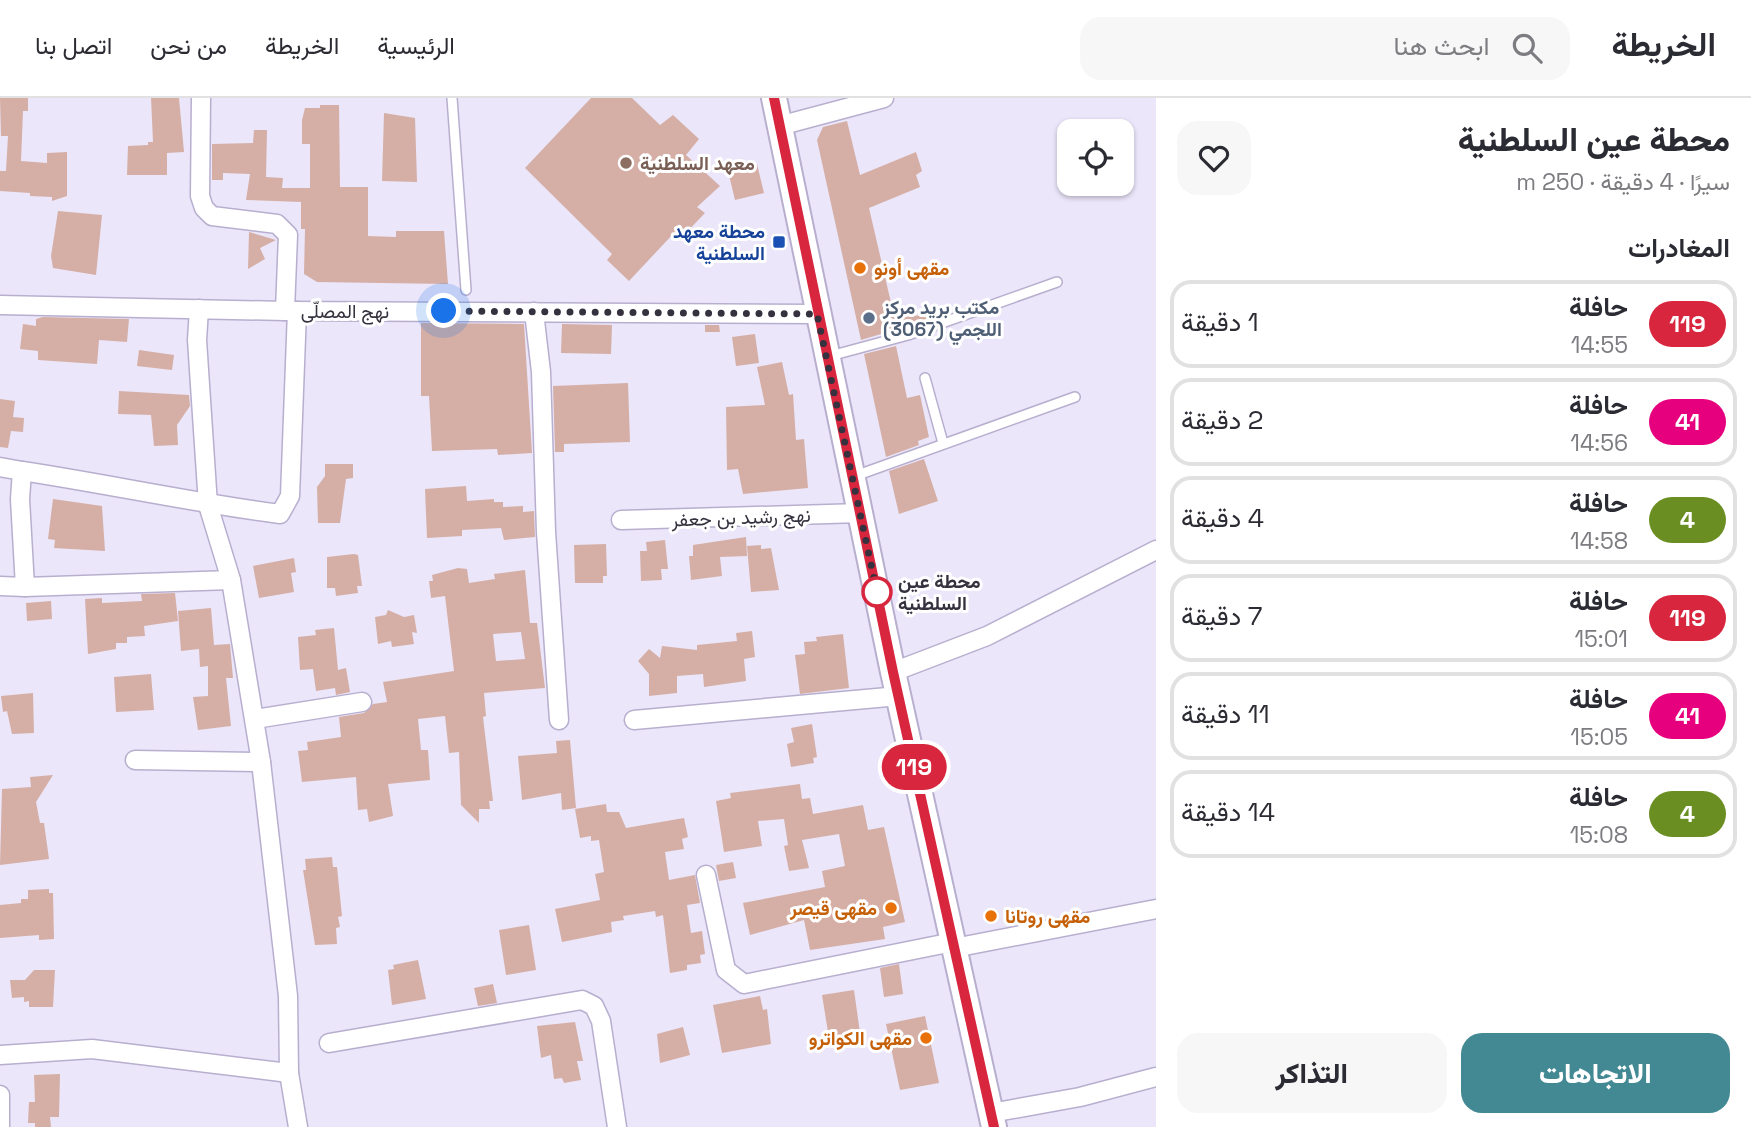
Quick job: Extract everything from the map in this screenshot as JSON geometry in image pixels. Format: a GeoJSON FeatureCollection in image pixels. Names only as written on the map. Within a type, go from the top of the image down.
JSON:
{"type":"FeatureCollection","features":[{"type":"Feature","properties":{"kind":"main road"},"geometry":{"type":"LineString","coordinates":[[774,98],[817,314],[992,1120]]}},
{"type":"Feature","properties":{"kind":"street"},"geometry":{"type":"LineString","coordinates":[[0,467],[182,497],[208,505],[280,514],[290,496],[291,311],[288,235],[284,228],[277,224],[212,216],[204,208],[200,196],[201,98]]}},
{"type":"Feature","properties":{"kind":"street"},"geometry":{"type":"LineString","coordinates":[[779,126],[884,98]]}},
{"type":"Feature","properties":{"kind":"street","name":"نهج المصلّى"},"geometry":{"type":"LineString","coordinates":[[0,305],[291,311],[817,314]]}},
{"type":"Feature","properties":{"kind":"street"},"geometry":{"type":"LineString","coordinates":[[199,309],[197,340],[208,505],[231,580],[255,719],[288,996],[289,1073],[298,1127]]}},
{"type":"Feature","properties":{"kind":"street"},"geometry":{"type":"LineString","coordinates":[[534,312],[541,372],[546,533],[559,720]]}},
{"type":"Feature","properties":{"kind":"street"},"geometry":{"type":"LineString","coordinates":[[22,471],[20,499],[25,587]]}},
{"type":"Feature","properties":{"kind":"street","name":"نهج رشيد بن جعفر"},"geometry":{"type":"LineString","coordinates":[[621,520],[861,513]]}},
{"type":"Feature","properties":{"kind":"street"},"geometry":{"type":"LineString","coordinates":[[634,720],[896,684],[1156,550]]}},
{"type":"Feature","properties":{"kind":"street"},"geometry":{"type":"LineString","coordinates":[[0,586],[231,580]]}},
{"type":"Feature","properties":{"kind":"street"},"geometry":{"type":"LineString","coordinates":[[255,719],[362,702]]}},
{"type":"Feature","properties":{"kind":"street"},"geometry":{"type":"LineString","coordinates":[[135,760],[261,762]]}},
{"type":"Feature","properties":{"kind":"street"},"geometry":{"type":"LineString","coordinates":[[706,875],[726,970],[744,984],[1156,909]]}},
{"type":"Feature","properties":{"kind":"street"},"geometry":{"type":"LineString","coordinates":[[329,1043],[582,1000],[594,1006],[601,1021],[617,1127]]}},
{"type":"Feature","properties":{"kind":"street"},"geometry":{"type":"LineString","coordinates":[[0,1055],[92,1049],[289,1073]]}},
{"type":"Feature","properties":{"kind":"street"},"geometry":{"type":"LineString","coordinates":[[992,1120],[1156,1077]]}},
{"type":"Feature","properties":{"kind":"street"},"geometry":{"type":"LineString","coordinates":[[0,1095],[0,1127]]}},
{"type":"Feature","properties":{"kind":"lane"},"geometry":{"type":"LineString","coordinates":[[452,98],[466,290]]}},
{"type":"Feature","properties":{"kind":"lane"},"geometry":{"type":"LineString","coordinates":[[828,357],[908,335],[1057,282]]}},
{"type":"Feature","properties":{"kind":"lane"},"geometry":{"type":"LineString","coordinates":[[925,378],[943,443]]}},
{"type":"Feature","properties":{"kind":"lane"},"geometry":{"type":"LineString","coordinates":[[853,476],[1075,397]]}},
{"type":"Feature","properties":{"kind":"building"},"geometry":{"type":"Polygon","coordinates":[[[0,98],[28,98],[28,111],[23,111],[21,161],[47,163],[47,153],[67,152],[67,196],[52,201],[52,197],[0,191],[0,171],[6,171],[8,136],[1,136],[0,98]]]}},
{"type":"Feature","properties":{"kind":"building"},"geometry":{"type":"Polygon","coordinates":[[[151,98],[179,98],[184,152],[167,153],[167,175],[127,175],[128,146],[148,145],[148,142],[153,142],[151,98]]]}},
{"type":"Feature","properties":{"kind":"building"},"geometry":{"type":"Polygon","coordinates":[[[591,98],[632,98],[660,125],[673,115],[699,139],[686,155],[720,186],[697,207],[705,213],[681,238],[674,233],[629,281],[607,260],[612,254],[525,168],[591,98]]]}},
{"type":"Feature","properties":{"kind":"building"},"geometry":{"type":"Polygon","coordinates":[[[320,105],[339,105],[340,187],[368,187],[368,236],[396,237],[396,231],[444,231],[448,284],[317,282],[304,274],[305,229],[301,229],[301,202],[246,200],[250,174],[223,173],[223,180],[212,180],[212,144],[253,143],[254,130],[267,130],[266,177],[283,178],[282,188],[310,188],[310,144],[302,144],[302,120],[305,108],[320,108],[320,105]]]}},
{"type":"Feature","properties":{"kind":"building"},"geometry":{"type":"Polygon","coordinates":[[[384,113],[415,118],[417,182],[382,181],[384,113]]]}},
{"type":"Feature","properties":{"kind":"building"},"geometry":{"type":"Polygon","coordinates":[[[847,121],[860,175],[916,152],[922,171],[916,175],[920,187],[869,208],[892,307],[899,305],[902,316],[931,315],[931,319],[861,340],[817,140],[823,127],[847,121]]]}},
{"type":"Feature","properties":{"kind":"building"},"geometry":{"type":"Polygon","coordinates":[[[757,164],[764,193],[735,200],[728,171],[757,164]]]}},
{"type":"Feature","properties":{"kind":"building"},"geometry":{"type":"Polygon","coordinates":[[[58,211],[102,215],[96,275],[53,268],[51,256],[58,211]]]}},
{"type":"Feature","properties":{"kind":"building"},"geometry":{"type":"Polygon","coordinates":[[[249,232],[276,240],[260,248],[265,259],[248,269],[249,232]]]}},
{"type":"Feature","properties":{"kind":"building"},"geometry":{"type":"Polygon","coordinates":[[[36,319],[129,319],[127,342],[99,340],[97,364],[38,360],[38,351],[20,349],[23,324],[36,326],[36,319]]]}},
{"type":"Feature","properties":{"kind":"building"},"geometry":{"type":"Polygon","coordinates":[[[421,323],[524,324],[532,453],[498,455],[497,449],[432,451],[429,396],[421,396],[421,323]]]}},
{"type":"Feature","properties":{"kind":"building"},"geometry":{"type":"Polygon","coordinates":[[[562,324],[612,325],[611,354],[561,353],[562,324]]]}},
{"type":"Feature","properties":{"kind":"building"},"geometry":{"type":"Polygon","coordinates":[[[705,325],[719,325],[720,332],[705,332],[705,325]]]}},
{"type":"Feature","properties":{"kind":"building"},"geometry":{"type":"Polygon","coordinates":[[[755,334],[759,363],[736,366],[732,337],[755,334]]]}},
{"type":"Feature","properties":{"kind":"building"},"geometry":{"type":"Polygon","coordinates":[[[896,346],[907,398],[920,395],[929,437],[918,441],[919,445],[886,457],[864,354],[896,346]]]}},
{"type":"Feature","properties":{"kind":"building"},"geometry":{"type":"Polygon","coordinates":[[[139,350],[174,355],[172,370],[137,366],[139,350]]]}},
{"type":"Feature","properties":{"kind":"building"},"geometry":{"type":"Polygon","coordinates":[[[782,362],[789,395],[793,394],[796,440],[804,439],[808,488],[743,494],[738,469],[727,470],[726,407],[765,405],[757,367],[782,362]]]}},
{"type":"Feature","properties":{"kind":"building"},"geometry":{"type":"Polygon","coordinates":[[[628,383],[630,442],[564,444],[564,452],[555,452],[553,386],[628,383]]]}},
{"type":"Feature","properties":{"kind":"building"},"geometry":{"type":"Polygon","coordinates":[[[119,391],[189,395],[190,406],[177,425],[178,445],[154,446],[151,415],[118,414],[119,391]]]}},
{"type":"Feature","properties":{"kind":"building"},"geometry":{"type":"Polygon","coordinates":[[[0,399],[15,401],[13,417],[24,418],[23,432],[11,431],[8,448],[0,447],[0,399]]]}},
{"type":"Feature","properties":{"kind":"building"},"geometry":{"type":"Polygon","coordinates":[[[924,459],[938,501],[899,514],[889,471],[924,459]]]}},
{"type":"Feature","properties":{"kind":"building"},"geometry":{"type":"Polygon","coordinates":[[[325,464],[353,464],[353,478],[346,479],[340,523],[318,523],[317,487],[325,476],[325,464]]]}},
{"type":"Feature","properties":{"kind":"building"},"geometry":{"type":"Polygon","coordinates":[[[466,486],[467,501],[494,499],[494,502],[503,502],[503,507],[523,506],[523,512],[534,511],[535,537],[504,540],[501,528],[462,530],[462,536],[427,538],[425,489],[466,486]]]}},
{"type":"Feature","properties":{"kind":"building"},"geometry":{"type":"Polygon","coordinates":[[[53,499],[102,506],[105,551],[54,548],[55,540],[48,539],[53,499]]]}},
{"type":"Feature","properties":{"kind":"building"},"geometry":{"type":"Polygon","coordinates":[[[746,537],[747,556],[720,557],[722,576],[691,580],[689,556],[693,556],[693,545],[746,537]]]}},
{"type":"Feature","properties":{"kind":"building"},"geometry":{"type":"Polygon","coordinates":[[[665,540],[668,569],[661,569],[662,580],[641,581],[640,551],[647,551],[646,542],[665,540]]]}},
{"type":"Feature","properties":{"kind":"building"},"geometry":{"type":"Polygon","coordinates":[[[606,544],[607,576],[603,576],[603,583],[575,583],[574,545],[606,544]]]}},
{"type":"Feature","properties":{"kind":"building"},"geometry":{"type":"Polygon","coordinates":[[[761,545],[761,549],[771,548],[779,590],[751,592],[747,546],[761,545]]]}},
{"type":"Feature","properties":{"kind":"building"},"geometry":{"type":"Polygon","coordinates":[[[358,555],[362,586],[357,586],[358,593],[336,596],[335,588],[327,588],[327,557],[358,555]]]}},
{"type":"Feature","properties":{"kind":"building"},"geometry":{"type":"Polygon","coordinates":[[[294,558],[296,572],[291,573],[294,592],[259,598],[253,566],[294,558]]]}},
{"type":"Feature","properties":{"kind":"building"},"geometry":{"type":"Polygon","coordinates":[[[458,568],[467,569],[469,583],[495,579],[494,574],[525,570],[530,623],[537,623],[545,688],[484,693],[486,716],[483,717],[493,801],[489,801],[490,809],[479,809],[479,823],[461,805],[459,752],[449,753],[445,716],[418,719],[421,750],[428,750],[430,780],[388,784],[393,816],[369,822],[367,809],[358,810],[356,777],[302,782],[298,751],[308,750],[307,742],[341,737],[339,717],[364,713],[373,704],[387,702],[383,682],[454,671],[445,596],[431,598],[429,581],[433,581],[432,575],[458,568]],[[521,632],[493,634],[496,661],[525,659],[521,632]]]}},
{"type":"Feature","properties":{"kind":"building"},"geometry":{"type":"Polygon","coordinates":[[[175,593],[178,621],[144,626],[145,636],[127,637],[127,643],[116,643],[116,649],[88,654],[85,599],[102,598],[102,603],[142,601],[141,594],[175,593]]]}},
{"type":"Feature","properties":{"kind":"building"},"geometry":{"type":"Polygon","coordinates":[[[51,601],[52,619],[27,621],[26,603],[51,601]]]}},
{"type":"Feature","properties":{"kind":"building"},"geometry":{"type":"Polygon","coordinates":[[[211,608],[214,645],[230,644],[233,678],[226,678],[231,726],[198,730],[193,697],[208,696],[208,666],[200,667],[199,649],[181,651],[178,611],[211,608]]]}},
{"type":"Feature","properties":{"kind":"building"},"geometry":{"type":"Polygon","coordinates":[[[388,610],[404,617],[414,615],[417,633],[412,632],[414,644],[392,647],[391,641],[378,644],[375,617],[386,615],[388,610]]]}},
{"type":"Feature","properties":{"kind":"building"},"geometry":{"type":"Polygon","coordinates":[[[334,628],[338,670],[346,668],[350,692],[336,695],[335,688],[316,691],[313,669],[300,670],[298,637],[316,635],[315,630],[334,628]]]}},
{"type":"Feature","properties":{"kind":"building"},"geometry":{"type":"Polygon","coordinates":[[[752,631],[755,657],[744,659],[746,681],[704,687],[703,674],[677,676],[677,693],[649,696],[649,674],[638,661],[649,649],[660,658],[662,646],[697,650],[697,645],[737,641],[736,633],[752,631]]]}},
{"type":"Feature","properties":{"kind":"building"},"geometry":{"type":"Polygon","coordinates":[[[843,634],[849,688],[800,694],[795,655],[805,654],[804,642],[817,641],[816,637],[843,634]]]}},
{"type":"Feature","properties":{"kind":"building"},"geometry":{"type":"Polygon","coordinates":[[[151,674],[154,710],[116,712],[114,677],[151,674]]]}},
{"type":"Feature","properties":{"kind":"building"},"geometry":{"type":"Polygon","coordinates":[[[33,693],[34,733],[12,734],[7,711],[3,712],[1,696],[33,693]]]}},
{"type":"Feature","properties":{"kind":"building"},"geometry":{"type":"Polygon","coordinates":[[[812,724],[817,757],[813,758],[814,763],[791,767],[787,744],[794,742],[791,728],[812,724]]]}},
{"type":"Feature","properties":{"kind":"building"},"geometry":{"type":"Polygon","coordinates":[[[570,740],[576,808],[562,810],[561,793],[522,800],[518,756],[557,753],[556,741],[570,740]]]}},
{"type":"Feature","properties":{"kind":"building"},"geometry":{"type":"Polygon","coordinates":[[[53,775],[36,802],[40,823],[44,823],[49,859],[0,865],[2,789],[31,787],[30,777],[53,775]]]}},
{"type":"Feature","properties":{"kind":"building"},"geometry":{"type":"Polygon","coordinates":[[[800,784],[802,799],[810,798],[813,814],[863,805],[868,830],[884,827],[905,922],[883,927],[885,939],[810,950],[804,920],[750,935],[743,903],[825,887],[822,871],[845,866],[839,834],[802,840],[809,868],[789,871],[784,846],[788,845],[784,819],[758,821],[762,846],[724,852],[716,801],[731,798],[730,793],[800,784]]]}},
{"type":"Feature","properties":{"kind":"building"},"geometry":{"type":"Polygon","coordinates":[[[606,804],[607,812],[619,812],[626,828],[684,818],[688,837],[682,839],[684,849],[665,852],[669,880],[695,875],[700,903],[687,905],[691,933],[702,931],[705,954],[700,955],[701,963],[687,965],[687,970],[670,973],[663,915],[656,917],[655,911],[623,916],[624,920],[611,922],[612,932],[562,942],[555,909],[600,900],[595,874],[604,872],[599,840],[591,841],[591,836],[580,838],[575,809],[606,804]]]}},
{"type":"Feature","properties":{"kind":"building"},"geometry":{"type":"Polygon","coordinates":[[[332,857],[333,867],[337,867],[342,916],[338,917],[340,927],[336,928],[337,944],[315,945],[303,870],[306,870],[305,859],[332,857]]]}},
{"type":"Feature","properties":{"kind":"building"},"geometry":{"type":"Polygon","coordinates":[[[733,862],[736,878],[719,881],[716,865],[733,862]]]}},
{"type":"Feature","properties":{"kind":"building"},"geometry":{"type":"Polygon","coordinates":[[[49,889],[49,893],[53,893],[54,939],[39,940],[39,935],[0,938],[0,905],[21,903],[21,899],[28,899],[28,890],[49,889]]]}},
{"type":"Feature","properties":{"kind":"building"},"geometry":{"type":"Polygon","coordinates":[[[529,925],[536,970],[506,975],[499,930],[529,925]]]}},
{"type":"Feature","properties":{"kind":"building"},"geometry":{"type":"Polygon","coordinates":[[[418,960],[426,999],[392,1005],[388,970],[394,969],[393,965],[418,960]]]}},
{"type":"Feature","properties":{"kind":"building"},"geometry":{"type":"Polygon","coordinates":[[[899,964],[903,994],[884,997],[880,968],[899,964]]]}},
{"type":"Feature","properties":{"kind":"building"},"geometry":{"type":"Polygon","coordinates":[[[34,970],[55,970],[53,1007],[29,1007],[29,1001],[24,1002],[24,997],[12,998],[10,980],[25,980],[34,970]]]}},
{"type":"Feature","properties":{"kind":"building"},"geometry":{"type":"Polygon","coordinates":[[[493,984],[497,1003],[478,1006],[474,988],[493,984]]]}},
{"type":"Feature","properties":{"kind":"building"},"geometry":{"type":"Polygon","coordinates":[[[854,990],[860,1033],[829,1038],[822,995],[854,990]]]}},
{"type":"Feature","properties":{"kind":"building"},"geometry":{"type":"Polygon","coordinates":[[[760,996],[763,1010],[767,1009],[771,1044],[722,1053],[713,1005],[760,996]]]}},
{"type":"Feature","properties":{"kind":"building"},"geometry":{"type":"Polygon","coordinates":[[[925,1016],[939,1083],[900,1090],[886,1024],[925,1016]]]}},
{"type":"Feature","properties":{"kind":"building"},"geometry":{"type":"Polygon","coordinates":[[[575,1022],[583,1061],[577,1061],[581,1080],[564,1083],[562,1078],[554,1079],[551,1055],[541,1058],[537,1026],[575,1022]]]}},
{"type":"Feature","properties":{"kind":"building"},"geometry":{"type":"Polygon","coordinates":[[[683,1027],[690,1055],[660,1063],[657,1034],[683,1027]]]}},
{"type":"Feature","properties":{"kind":"building"},"geometry":{"type":"Polygon","coordinates":[[[60,1074],[59,1117],[50,1117],[51,1127],[35,1127],[35,1123],[28,1123],[29,1102],[35,1102],[34,1075],[60,1074]]]}},
{"type":"Feature","properties":{"kind":"bus line","name":"119"},"geometry":{"type":"LineString","coordinates":[[774,98],[893,672],[994,1127]]}},
{"type":"Feature","properties":{"kind":"place","name":"معهد السلطنية"},"geometry":{"type":"Point","coordinates":[626,163]}},
{"type":"Feature","properties":{"kind":"place","name":"محطة معهد السلطنية"},"geometry":{"type":"Point","coordinates":[779,242]}},
{"type":"Feature","properties":{"kind":"place","name":"مقهى أونو"},"geometry":{"type":"Point","coordinates":[860,268]}},
{"type":"Feature","properties":{"kind":"place","name":"مكتب بريد مركز اللجمي (3067)"},"geometry":{"type":"Point","coordinates":[869,318]}},
{"type":"Feature","properties":{"kind":"place","name":"محطة عين السلطنية"},"geometry":{"type":"Point","coordinates":[877,592]}},
{"type":"Feature","properties":{"kind":"place","name":"مقهى قيصر"},"geometry":{"type":"Point","coordinates":[891,908]}},
{"type":"Feature","properties":{"kind":"place","name":"مقهى روتانا"},"geometry":{"type":"Point","coordinates":[991,916]}},
{"type":"Feature","properties":{"kind":"place","name":"مقهى الكواترو"},"geometry":{"type":"Point","coordinates":[926,1038]}},
{"type":"Feature","properties":{"kind":"route"},"geometry":{"type":"LineString","coordinates":[[444,311],[817,314],[877,592]]}}]}
